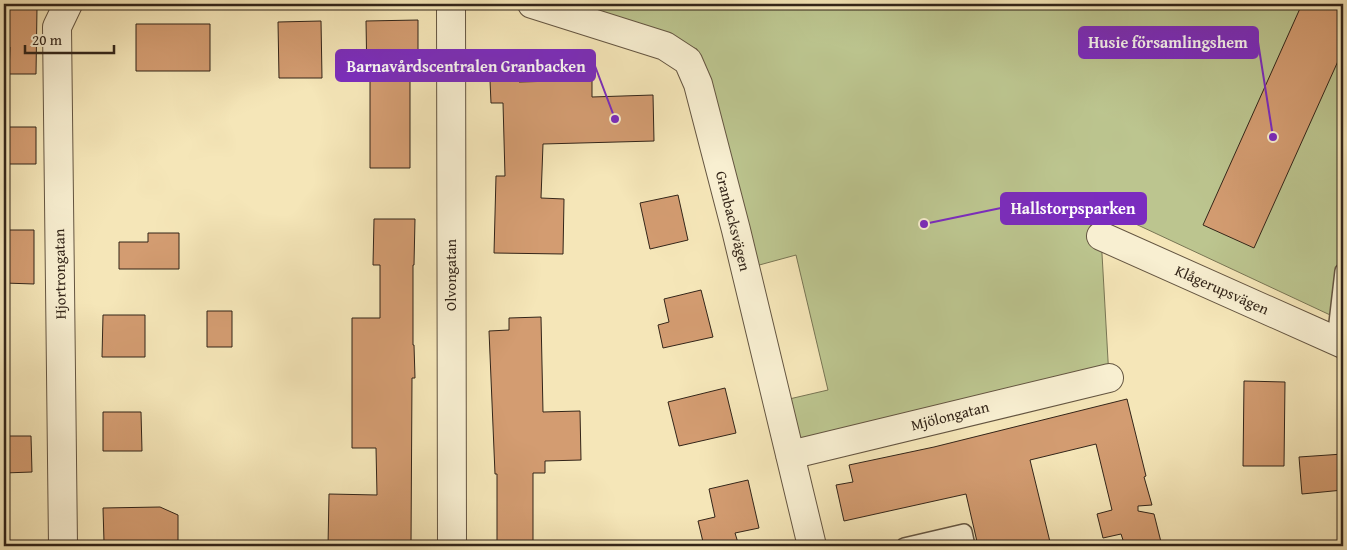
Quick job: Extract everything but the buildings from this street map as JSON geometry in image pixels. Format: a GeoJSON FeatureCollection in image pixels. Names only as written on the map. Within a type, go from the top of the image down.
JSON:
{"type":"FeatureCollection","features":[{"type":"Feature","properties":{"kind":"street","name":"Hjortrongatan"},"geometry":{"type":"LineString","coordinates":[[63,546],[57,27],[68,4]]}},
{"type":"Feature","properties":{"kind":"street","name":"Olvongatan"},"geometry":{"type":"LineString","coordinates":[[451,4],[452,546]]}},
{"type":"Feature","properties":{"kind":"street","name":"Granbacksvägen"},"geometry":{"type":"LineString","coordinates":[[532,4],[666,46],[688,61],[698,84],[731,211],[812,546]]}},
{"type":"Feature","properties":{"kind":"street","name":"Klågerupsvägen"},"geometry":{"type":"LineString","coordinates":[[1101,236],[1339,342]]}},
{"type":"Feature","properties":{"kind":"street","name":"Mjölongatan"},"geometry":{"type":"LineString","coordinates":[[790,455],[1109,378]]}},
{"type":"Feature","properties":{"kind":"lane"},"geometry":{"type":"LineString","coordinates":[[1339,342],[1343,271]]}},
{"type":"Feature","properties":{"kind":"lane"},"geometry":{"type":"LineString","coordinates":[[904,546],[964,532],[967,546]]}},
{"type":"Feature","properties":{"kind":"green space"},"geometry":{"type":"Polygon","coordinates":[[[581,4],[1343,4],[1343,321],[1110,212],[1101,236],[1109,378],[790,455],[785,400],[828,390],[796,255],[752,267],[697,49],[581,4]]]}},
{"type":"Feature","properties":{"kind":"place","name":"Barnavårdscentralen Granbacken"},"geometry":{"type":"Point","coordinates":[615,119]}},
{"type":"Feature","properties":{"kind":"place","name":"Husie församlingshem"},"geometry":{"type":"Point","coordinates":[1273,137]}},
{"type":"Feature","properties":{"kind":"place","name":"Hallstorpsparken"},"geometry":{"type":"Point","coordinates":[924,224]}}]}
